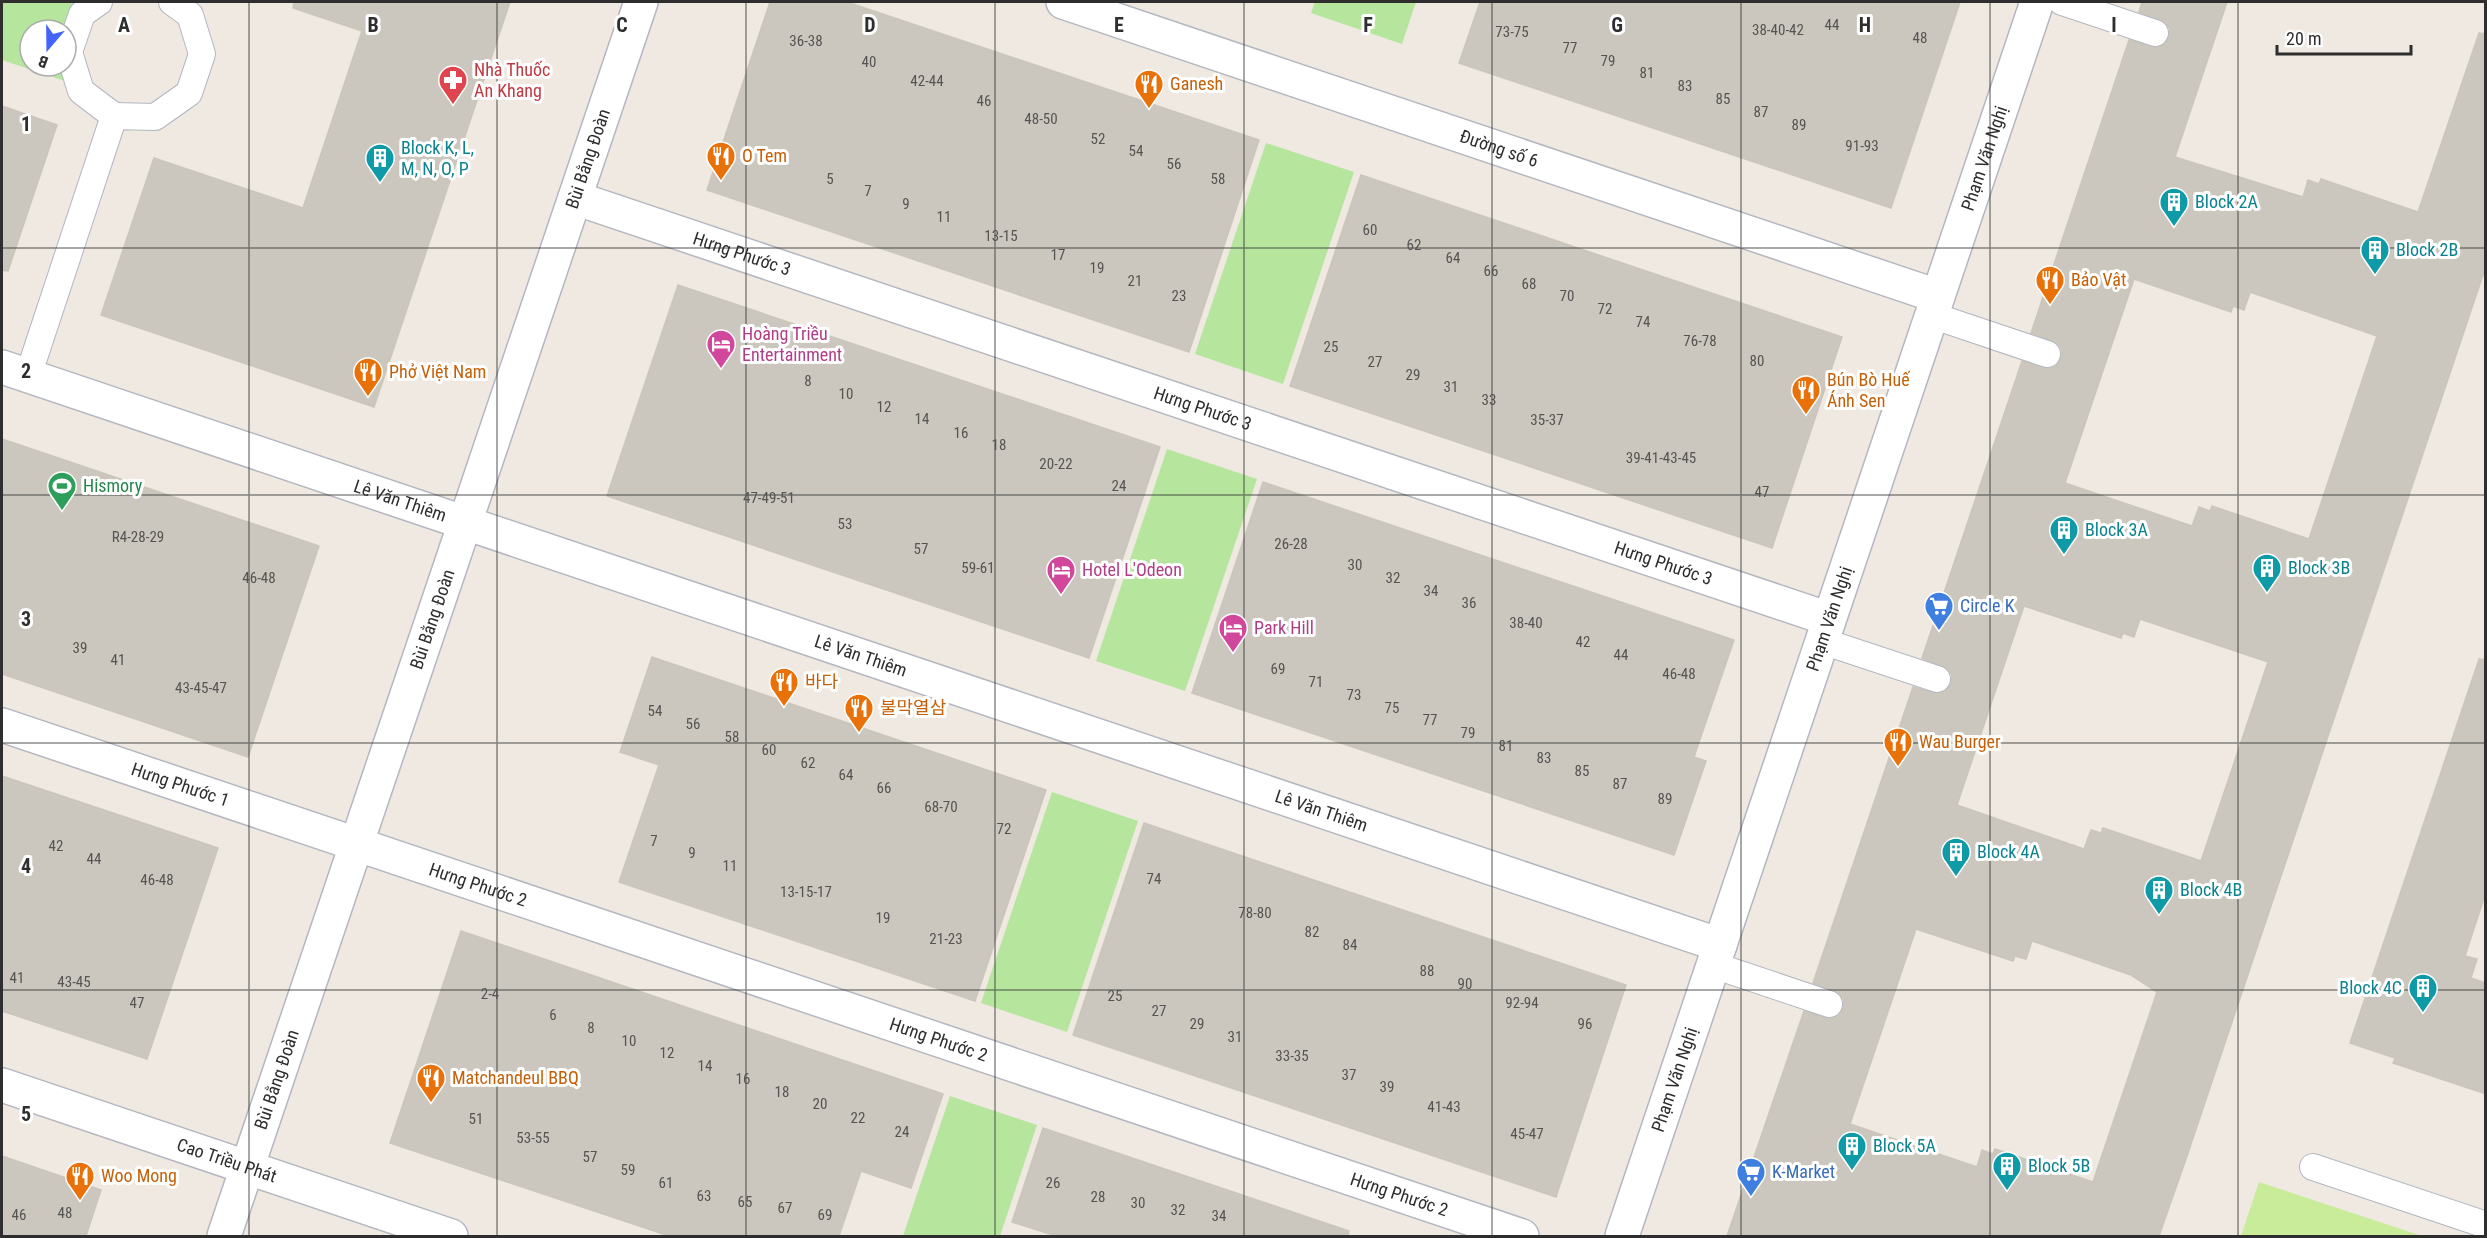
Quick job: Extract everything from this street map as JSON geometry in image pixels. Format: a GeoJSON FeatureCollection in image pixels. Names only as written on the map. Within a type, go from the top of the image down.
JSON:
{"type":"FeatureCollection","features":[{"type":"Feature","properties":{"kind":"street","name":"Bùi Bằng Đoàn"},"geometry":{"type":"LineString","coordinates":[[224,1236],[641,2]]}},
{"type":"Feature","properties":{"kind":"street","name":"Đường số 6"},"geometry":{"type":"LineString","coordinates":[[1063,2],[1934,305]]}},
{"type":"Feature","properties":{"kind":"street","name":"Phạm Văn Nghị"},"geometry":{"type":"LineString","coordinates":[[1622,1236],[2037,2]]}},
{"type":"Feature","properties":{"kind":"street","name":"Hưng Phước 3"},"geometry":{"type":"LineString","coordinates":[[575,198],[1826,630]]}},
{"type":"Feature","properties":{"kind":"street","name":"Lê Văn Thiêm"},"geometry":{"type":"LineString","coordinates":[[14,371],[466,523],[1717,955]]}},
{"type":"Feature","properties":{"kind":"street","name":"Hưng Phước 1"},"geometry":{"type":"LineString","coordinates":[[2,725],[357,845]]}},
{"type":"Feature","properties":{"kind":"street","name":"Hưng Phước 2"},"geometry":{"type":"LineString","coordinates":[[357,845],[1522,1236]]}},
{"type":"Feature","properties":{"kind":"street","name":"Cao Triều Phát"},"geometry":{"type":"LineString","coordinates":[[2,1085],[452,1236]]}},
{"type":"Feature","properties":{"kind":"lane"},"geometry":{"type":"LineString","coordinates":[[99,2],[82,14],[69,52],[81,91],[114,116],[155,117],[189,93],[202,54],[190,15],[172,2]]}},
{"type":"Feature","properties":{"kind":"lane"},"geometry":{"type":"LineString","coordinates":[[2062,2],[2155,33]]}},
{"type":"Feature","properties":{"kind":"lane"},"geometry":{"type":"LineString","coordinates":[[14,371],[114,116]]}},
{"type":"Feature","properties":{"kind":"lane"},"geometry":{"type":"LineString","coordinates":[[1934,305],[2047,354]]}},
{"type":"Feature","properties":{"kind":"lane"},"geometry":{"type":"LineString","coordinates":[[1826,630],[1937,679]]}},
{"type":"Feature","properties":{"kind":"lane"},"geometry":{"type":"LineString","coordinates":[[1717,955],[1829,1004]]}},
{"type":"Feature","properties":{"kind":"lane"},"geometry":{"type":"LineString","coordinates":[[2313,1167],[2486,1225]]}},
{"type":"Feature","properties":{"kind":"green space"},"geometry":{"type":"Polygon","coordinates":[[[2,2],[76,2],[71,5],[67,18],[18,18],[18,65],[2,60],[2,2]]]}},
{"type":"Feature","properties":{"kind":"green space"},"geometry":{"type":"Polygon","coordinates":[[[1315,2],[1416,2],[1402,44],[1311,13],[1315,2]]]}},
{"type":"Feature","properties":{"kind":"green space"},"geometry":{"type":"Polygon","coordinates":[[[1266,143],[1354,172],[1283,384],[1195,354],[1266,143]]]}},
{"type":"Feature","properties":{"kind":"green space"},"geometry":{"type":"Polygon","coordinates":[[[1167,449],[1257,479],[1185,691],[1096,661],[1167,449]]]}},
{"type":"Feature","properties":{"kind":"green space"},"geometry":{"type":"Polygon","coordinates":[[[1052,792],[1138,821],[1067,1032],[981,1003],[1052,792]]]}},
{"type":"Feature","properties":{"kind":"green space"},"geometry":{"type":"Polygon","coordinates":[[[950,1096],[1037,1125],[1000,1236],[903,1236],[950,1096]]]}},
{"type":"Feature","properties":{"kind":"green space"},"geometry":{"type":"Polygon","coordinates":[[[2259,1182],[2422,1236],[2241,1236],[2259,1182]]]}},
{"type":"Feature","properties":{"kind":"building","name":"Block K, L, M, N, O, P"},"geometry":{"type":"Polygon","coordinates":[[[294,2],[510,2],[374,407],[101,315],[154,158],[303,208],[362,31],[293,8],[294,2]]]}},
{"type":"Feature","properties":{"kind":"building"},"geometry":{"type":"Polygon","coordinates":[[[770,2],[847,2],[1259,140],[1189,352],[707,190],[770,2]]]}},
{"type":"Feature","properties":{"kind":"building"},"geometry":{"type":"Polygon","coordinates":[[[1480,2],[1960,2],[1891,208],[1459,63],[1480,2]]]}},
{"type":"Feature","properties":{"kind":"building"},"geometry":{"type":"Polygon","coordinates":[[[2142,2],[2227,2],[2175,157],[2303,197],[2308,180],[2319,184],[2321,179],[2418,212],[2479,33],[2486,34],[2486,266],[2186,1159],[2159,1236],[1727,1236],[1804,1011],[1831,1019],[1839,1015],[1843,1008],[1844,1000],[1840,994],[1813,983],[1913,687],[1939,694],[1946,691],[1951,684],[1952,675],[1948,669],[1922,658],[2022,361],[2049,369],[2056,366],[2061,358],[2062,350],[2058,344],[2031,333],[2129,40],[2157,48],[2165,44],[2169,37],[2170,29],[2166,23],[2139,12],[2142,2]],[[2134,279],[2065,483],[2192,526],[2199,507],[2210,511],[2212,506],[2309,539],[2377,336],[2250,292],[2244,310],[2233,306],[2231,312],[2134,279]],[[2024,606],[1957,805],[2084,849],[2091,830],[2101,833],[2103,828],[2201,861],[2268,662],[2140,619],[2134,637],[2123,633],[2121,638],[2024,606]],[[1916,929],[1850,1124],[1977,1167],[1982,1150],[1993,1154],[1995,1149],[2093,1182],[2157,992],[2131,975],[2032,941],[2026,959],[2015,956],[2013,961],[1916,929]]]}},
{"type":"Feature","properties":{"kind":"building"},"geometry":{"type":"Polygon","coordinates":[[[2,106],[57,125],[8,271],[2,270],[2,106]]]}},
{"type":"Feature","properties":{"kind":"building"},"geometry":{"type":"Polygon","coordinates":[[[1361,175],[1842,337],[1772,548],[1290,386],[1361,175]]]}},
{"type":"Feature","properties":{"kind":"building"},"geometry":{"type":"Polygon","coordinates":[[[678,285],[1160,447],[1089,658],[607,496],[678,285]]]}},
{"type":"Feature","properties":{"kind":"building"},"geometry":{"type":"Polygon","coordinates":[[[2,439],[319,546],[248,757],[2,674],[2,439]]]}},
{"type":"Feature","properties":{"kind":"building"},"geometry":{"type":"Polygon","coordinates":[[[1263,482],[1734,640],[1694,757],[1706,761],[1674,855],[1192,693],[1263,482]]]}},
{"type":"Feature","properties":{"kind":"building"},"geometry":{"type":"Polygon","coordinates":[[[652,657],[1046,790],[975,1001],[619,882],[659,765],[620,752],[652,657]]]}},
{"type":"Feature","properties":{"kind":"building"},"geometry":{"type":"Polygon","coordinates":[[[2479,659],[2486,660],[2486,892],[2465,956],[2477,959],[2471,978],[2486,983],[2486,1094],[2393,1063],[2395,1058],[2350,1043],[2479,659]]]}},
{"type":"Feature","properties":{"kind":"building"},"geometry":{"type":"Polygon","coordinates":[[[2,776],[218,848],[147,1059],[2,1011],[2,776]]]}},
{"type":"Feature","properties":{"kind":"building"},"geometry":{"type":"Polygon","coordinates":[[[1144,823],[1626,985],[1556,1197],[1073,1035],[1144,823]]]}},
{"type":"Feature","properties":{"kind":"building"},"geometry":{"type":"Polygon","coordinates":[[[461,931],[943,1094],[911,1188],[861,1171],[839,1236],[669,1236],[390,1143],[461,931]]]}},
{"type":"Feature","properties":{"kind":"building"},"geometry":{"type":"Polygon","coordinates":[[[1043,1128],[1349,1231],[1348,1236],[1056,1236],[1012,1222],[1043,1128]]]}},
{"type":"Feature","properties":{"kind":"building"},"geometry":{"type":"Polygon","coordinates":[[[2,1156],[101,1190],[86,1236],[2,1236],[2,1156]]]}},
{"type":"Feature","properties":{"kind":"place","name":"Nhà Thuốc An Khang"},"geometry":{"type":"Point","coordinates":[453,106]}},
{"type":"Feature","properties":{"kind":"place","name":"Ganesh"},"geometry":{"type":"Point","coordinates":[1149,110]}},
{"type":"Feature","properties":{"kind":"place","name":"O Tem"},"geometry":{"type":"Point","coordinates":[721,182]}},
{"type":"Feature","properties":{"kind":"place","name":"Block K, L, M, N, O, P"},"geometry":{"type":"Point","coordinates":[380,184]}},
{"type":"Feature","properties":{"kind":"place","name":"Block 2A"},"geometry":{"type":"Point","coordinates":[2174,228]}},
{"type":"Feature","properties":{"kind":"place","name":"Block 2B"},"geometry":{"type":"Point","coordinates":[2375,276]}},
{"type":"Feature","properties":{"kind":"place","name":"Bảo Vật"},"geometry":{"type":"Point","coordinates":[2050,306]}},
{"type":"Feature","properties":{"kind":"place","name":"Hoàng Triều Entertainment"},"geometry":{"type":"Point","coordinates":[721,370]}},
{"type":"Feature","properties":{"kind":"place","name":"Phở Việt Nam"},"geometry":{"type":"Point","coordinates":[368,398]}},
{"type":"Feature","properties":{"kind":"place","name":"Bún Bò Huế Ánh Sen"},"geometry":{"type":"Point","coordinates":[1806,416]}},
{"type":"Feature","properties":{"kind":"place","name":"Hismory"},"geometry":{"type":"Point","coordinates":[62,512]}},
{"type":"Feature","properties":{"kind":"place","name":"Block 3A"},"geometry":{"type":"Point","coordinates":[2064,556]}},
{"type":"Feature","properties":{"kind":"place","name":"Block 3B"},"geometry":{"type":"Point","coordinates":[2267,594]}},
{"type":"Feature","properties":{"kind":"place","name":"Hotel L'Odeon"},"geometry":{"type":"Point","coordinates":[1061,596]}},
{"type":"Feature","properties":{"kind":"place","name":"Circle K"},"geometry":{"type":"Point","coordinates":[1939,632]}},
{"type":"Feature","properties":{"kind":"place","name":"Park Hill"},"geometry":{"type":"Point","coordinates":[1233,654]}},
{"type":"Feature","properties":{"kind":"place","name":"바다"},"geometry":{"type":"Point","coordinates":[784,708]}},
{"type":"Feature","properties":{"kind":"place","name":"불막열삼"},"geometry":{"type":"Point","coordinates":[859,734]}},
{"type":"Feature","properties":{"kind":"place","name":"Wau Burger"},"geometry":{"type":"Point","coordinates":[1898,768]}},
{"type":"Feature","properties":{"kind":"place","name":"Block 4A"},"geometry":{"type":"Point","coordinates":[1956,878]}},
{"type":"Feature","properties":{"kind":"place","name":"Block 4B"},"geometry":{"type":"Point","coordinates":[2159,916]}},
{"type":"Feature","properties":{"kind":"place","name":"Block 4C"},"geometry":{"type":"Point","coordinates":[2423,1014]}},
{"type":"Feature","properties":{"kind":"place","name":"Matchandeul BBQ"},"geometry":{"type":"Point","coordinates":[431,1104]}},
{"type":"Feature","properties":{"kind":"place","name":"Block 5A"},"geometry":{"type":"Point","coordinates":[1852,1172]}},
{"type":"Feature","properties":{"kind":"place","name":"Block 5B"},"geometry":{"type":"Point","coordinates":[2007,1192]}},
{"type":"Feature","properties":{"kind":"place","name":"K-Market"},"geometry":{"type":"Point","coordinates":[1751,1198]}},
{"type":"Feature","properties":{"kind":"place","name":"Woo Mong"},"geometry":{"type":"Point","coordinates":[80,1202]}}]}
